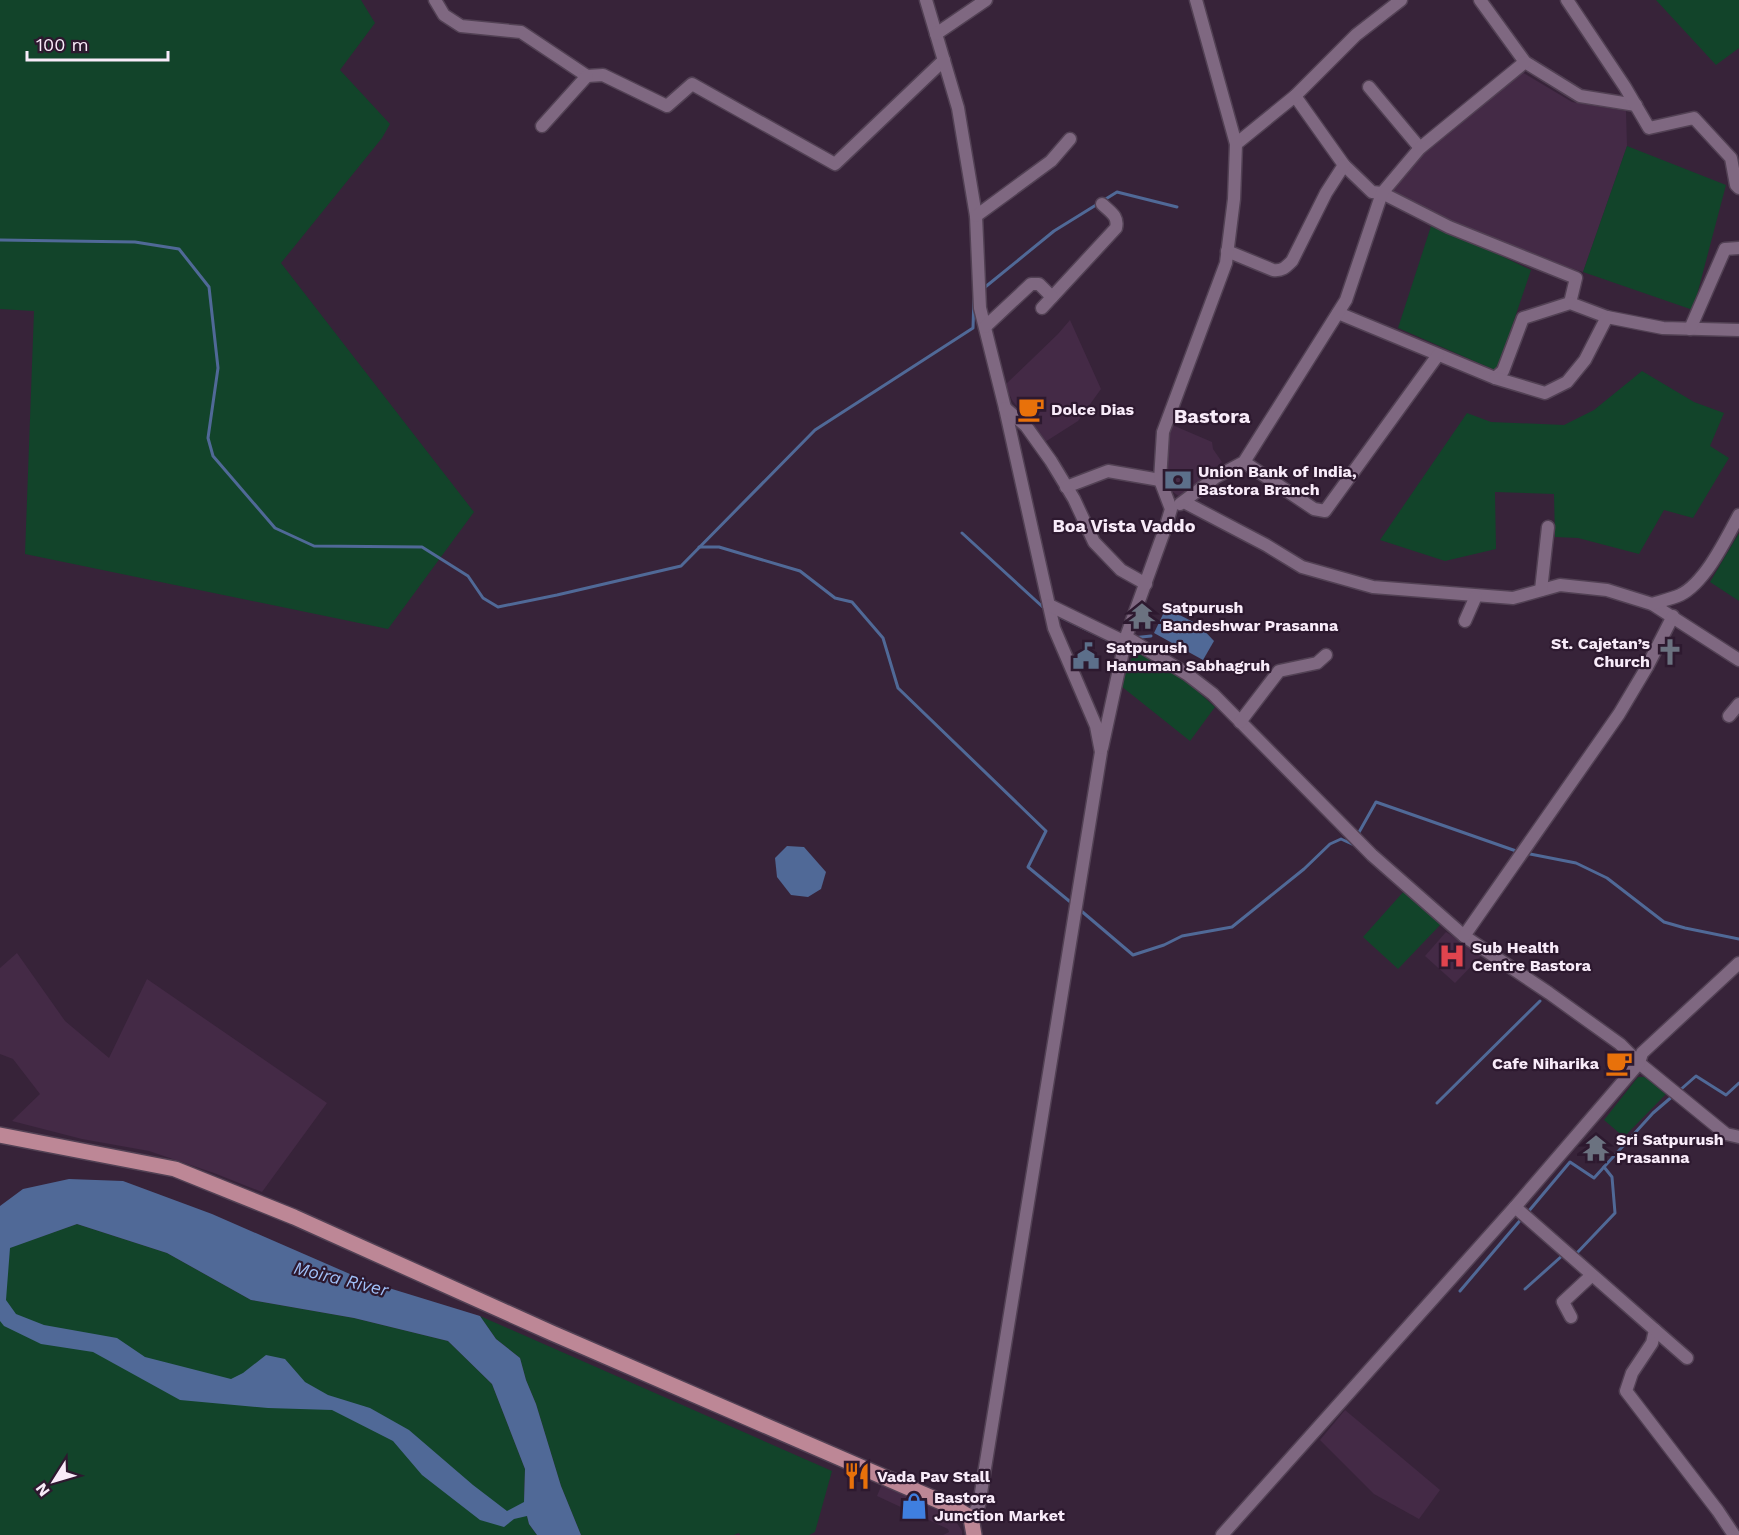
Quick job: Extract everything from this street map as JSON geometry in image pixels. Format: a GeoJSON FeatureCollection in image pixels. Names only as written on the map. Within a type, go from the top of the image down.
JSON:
{"type":"FeatureCollection","features":[{"type":"Feature","properties":{"kind":"main road"},"geometry":{"type":"LineString","coordinates":[[0,1135],[175,1169],[294,1217],[552,1333],[942,1503],[971,1518],[974,1535]]}},
{"type":"Feature","properties":{"kind":"street"},"geometry":{"type":"LineString","coordinates":[[435,0],[444,15],[461,26],[521,33],[587,76],[603,75],[667,106],[692,84],[835,164],[944,60]]}},
{"type":"Feature","properties":{"kind":"street"},"geometry":{"type":"LineString","coordinates":[[926,0],[958,108],[976,216],[980,308],[1005,408],[1054,628],[1096,726],[1101,752]]}},
{"type":"Feature","properties":{"kind":"street"},"geometry":{"type":"LineString","coordinates":[[936,34],[986,0]]}},
{"type":"Feature","properties":{"kind":"street"},"geometry":{"type":"LineString","coordinates":[[971,1518],[979,1505],[1101,752],[1127,639],[1171,508],[1160,480],[1162,432],[1226,263],[1234,199],[1236,144],[1196,0]]}},
{"type":"Feature","properties":{"kind":"street"},"geometry":{"type":"LineString","coordinates":[[1236,144],[1295,96],[1356,35],[1401,0]]}},
{"type":"Feature","properties":{"kind":"street"},"geometry":{"type":"LineString","coordinates":[[1480,0],[1525,62],[1580,96],[1636,105]]}},
{"type":"Feature","properties":{"kind":"street"},"geometry":{"type":"LineString","coordinates":[[1567,0],[1649,128],[1694,118],[1731,158],[1736,185],[1739,188]]}},
{"type":"Feature","properties":{"kind":"street"},"geometry":{"type":"LineString","coordinates":[[1171,508],[1184,502],[1216,477],[1244,462],[1347,300],[1382,193],[1420,148],[1525,62]]}},
{"type":"Feature","properties":{"kind":"street"},"geometry":{"type":"LineString","coordinates":[[542,126],[587,76]]}},
{"type":"Feature","properties":{"kind":"street"},"geometry":{"type":"LineString","coordinates":[[1369,87],[1420,148]]}},
{"type":"Feature","properties":{"kind":"street"},"geometry":{"type":"LineString","coordinates":[[1295,96],[1344,165],[1372,192],[1382,193],[1449,227],[1576,278],[1570,303]]}},
{"type":"Feature","properties":{"kind":"street"},"geometry":{"type":"LineString","coordinates":[[976,216],[1051,161],[1070,139]]}},
{"type":"Feature","properties":{"kind":"street"},"geometry":{"type":"LineString","coordinates":[[1227,251],[1273,270],[1280,271],[1285,268],[1292,261],[1326,193],[1344,165]]}},
{"type":"Feature","properties":{"kind":"street"},"geometry":{"type":"LineString","coordinates":[[1042,308],[1116,228],[1118,222],[1115,216],[1102,204]]}},
{"type":"Feature","properties":{"kind":"street"},"geometry":{"type":"LineString","coordinates":[[1690,329],[1725,249],[1739,248]]}},
{"type":"Feature","properties":{"kind":"street"},"geometry":{"type":"LineString","coordinates":[[985,327],[1031,284],[1039,284],[1052,297]]}},
{"type":"Feature","properties":{"kind":"street"},"geometry":{"type":"LineString","coordinates":[[1495,378],[1503,371],[1523,318],[1570,303],[1607,317],[1663,328],[1739,330]]}},
{"type":"Feature","properties":{"kind":"street"},"geometry":{"type":"LineString","coordinates":[[1338,312],[1495,378],[1545,393],[1567,382],[1585,360],[1607,317]]}},
{"type":"Feature","properties":{"kind":"street"},"geometry":{"type":"LineString","coordinates":[[1244,462],[1314,509],[1325,511],[1438,355]]}},
{"type":"Feature","properties":{"kind":"street"},"geometry":{"type":"LineString","coordinates":[[1005,408],[1026,426],[1051,461],[1095,542],[1121,570],[1146,584]]}},
{"type":"Feature","properties":{"kind":"street"},"geometry":{"type":"LineString","coordinates":[[1066,486],[1108,471],[1160,480]]}},
{"type":"Feature","properties":{"kind":"street"},"geometry":{"type":"LineString","coordinates":[[1184,502],[1266,545],[1302,567],[1373,587],[1514,598],[1560,585],[1607,590],[1652,604],[1739,660]]}},
{"type":"Feature","properties":{"kind":"street"},"geometry":{"type":"LineString","coordinates":[[1652,604],[1680,595],[1695,585],[1721,548],[1739,515]]}},
{"type":"Feature","properties":{"kind":"street"},"geometry":{"type":"LineString","coordinates":[[1541,590],[1548,527]]}},
{"type":"Feature","properties":{"kind":"street"},"geometry":{"type":"LineString","coordinates":[[1465,621],[1476,596]]}},
{"type":"Feature","properties":{"kind":"street"},"geometry":{"type":"LineString","coordinates":[[1050,610],[1127,639],[1187,674],[1213,694],[1356,838],[1464,936],[1620,1044],[1639,1064],[1726,1134],[1739,1137]]}},
{"type":"Feature","properties":{"kind":"street"},"geometry":{"type":"LineString","coordinates":[[1464,936],[1619,714],[1647,667],[1673,616]]}},
{"type":"Feature","properties":{"kind":"street"},"geometry":{"type":"LineString","coordinates":[[1240,722],[1280,671],[1317,663],[1326,654]]}},
{"type":"Feature","properties":{"kind":"street"},"geometry":{"type":"LineString","coordinates":[[1729,716],[1739,704]]}},
{"type":"Feature","properties":{"kind":"street"},"geometry":{"type":"LineString","coordinates":[[1222,1535],[1515,1207],[1639,1064],[1642,1053],[1739,963]]}},
{"type":"Feature","properties":{"kind":"street"},"geometry":{"type":"LineString","coordinates":[[1515,1207],[1687,1358]]}},
{"type":"Feature","properties":{"kind":"street"},"geometry":{"type":"LineString","coordinates":[[1571,1317],[1563,1302],[1592,1275]]}},
{"type":"Feature","properties":{"kind":"street"},"geometry":{"type":"LineString","coordinates":[[1656,1330],[1652,1343],[1632,1373],[1626,1391],[1734,1535]]}},
{"type":"Feature","properties":{"kind":"shaded area"},"geometry":{"type":"Polygon","coordinates":[[[1522,72],[1572,102],[1626,111],[1627,146],[1583,272],[1503,245],[1390,192],[1424,152],[1522,72]]]}},
{"type":"Feature","properties":{"kind":"shaded area"},"geometry":{"type":"Polygon","coordinates":[[[1070,320],[1101,389],[1078,421],[1045,442],[1012,400],[1005,385],[1070,320]]]}},
{"type":"Feature","properties":{"kind":"shaded area"},"geometry":{"type":"Polygon","coordinates":[[[1170,424],[1212,442],[1213,449],[1222,462],[1180,497],[1166,487],[1167,433],[1170,424]]]}},
{"type":"Feature","properties":{"kind":"shaded area"},"geometry":{"type":"Polygon","coordinates":[[[1446,932],[1482,955],[1455,983],[1425,956],[1446,932]]]}},
{"type":"Feature","properties":{"kind":"shaded area"},"geometry":{"type":"Polygon","coordinates":[[[17,953],[65,1021],[109,1058],[147,979],[327,1103],[262,1192],[149,1151],[82,1139],[12,1121],[40,1094],[13,1059],[0,1054],[0,968],[17,953]]]}},
{"type":"Feature","properties":{"kind":"shaded area"},"geometry":{"type":"Polygon","coordinates":[[[1345,1410],[1440,1490],[1419,1519],[1374,1494],[1320,1440],[1345,1410]]]}},
{"type":"Feature","properties":{"kind":"shaded area","name":"Bastora Junction Market"},"geometry":{"type":"Polygon","coordinates":[[[882,1484],[952,1515],[962,1535],[943,1535],[949,1532],[948,1529],[877,1496],[882,1484]]]}},
{"type":"Feature","properties":{"kind":"green space"},"geometry":{"type":"Polygon","coordinates":[[[0,0],[361,0],[375,23],[340,70],[390,124],[382,138],[281,263],[474,512],[388,629],[25,554],[34,311],[0,309],[0,0]]]}},
{"type":"Feature","properties":{"kind":"green space"},"geometry":{"type":"Polygon","coordinates":[[[1656,0],[1739,0],[1739,48],[1716,65],[1656,0]]]}},
{"type":"Feature","properties":{"kind":"green space"},"geometry":{"type":"Polygon","coordinates":[[[1627,146],[1726,185],[1693,310],[1583,272],[1627,146]]]}},
{"type":"Feature","properties":{"kind":"green space"},"geometry":{"type":"Polygon","coordinates":[[[1432,223],[1531,270],[1497,371],[1398,328],[1432,223]]]}},
{"type":"Feature","properties":{"kind":"green space"},"geometry":{"type":"Polygon","coordinates":[[[1642,371],[1694,402],[1724,413],[1710,446],[1729,458],[1693,518],[1664,510],[1639,554],[1578,538],[1555,537],[1554,494],[1495,492],[1496,549],[1445,561],[1380,540],[1467,413],[1491,422],[1564,425],[1594,410],[1642,371]]]}},
{"type":"Feature","properties":{"kind":"green space"},"geometry":{"type":"Polygon","coordinates":[[[1739,533],[1739,601],[1710,582],[1739,533]]]}},
{"type":"Feature","properties":{"kind":"green space"},"geometry":{"type":"Polygon","coordinates":[[[1135,649],[1185,680],[1215,707],[1190,741],[1121,686],[1135,649]]]}},
{"type":"Feature","properties":{"kind":"green space"},"geometry":{"type":"Polygon","coordinates":[[[1405,890],[1442,923],[1398,969],[1363,937],[1405,890]]]}},
{"type":"Feature","properties":{"kind":"green space"},"geometry":{"type":"Polygon","coordinates":[[[1638,1077],[1647,1077],[1667,1093],[1624,1137],[1604,1120],[1638,1077]]]}},
{"type":"Feature","properties":{"kind":"green space"},"geometry":{"type":"Polygon","coordinates":[[[77,1224],[167,1253],[251,1300],[354,1318],[448,1341],[492,1384],[525,1469],[524,1502],[529,1524],[537,1535],[0,1535],[0,1251],[77,1224]]]}},
{"type":"Feature","properties":{"kind":"green space"},"geometry":{"type":"Polygon","coordinates":[[[480,1316],[832,1471],[815,1532],[809,1535],[740,1535],[739,1533],[734,1535],[581,1535],[561,1486],[520,1358],[496,1339],[480,1316]]]}},
{"type":"Feature","properties":{"kind":"water"},"geometry":{"type":"Polygon","coordinates":[[[1166,608],[1199,625],[1214,641],[1203,660],[1154,633],[1166,608]]]}},
{"type":"Feature","properties":{"kind":"water"},"geometry":{"type":"Polygon","coordinates":[[[787,846],[804,847],[826,872],[821,889],[808,897],[791,895],[777,877],[775,858],[787,846]]]}},
{"type":"Feature","properties":{"kind":"water","name":"Moira River"},"geometry":{"type":"Polygon","coordinates":[[[69,1179],[123,1181],[212,1214],[366,1281],[480,1316],[496,1339],[520,1358],[561,1486],[581,1535],[537,1535],[529,1524],[527,1516],[514,1519],[504,1527],[480,1520],[422,1475],[393,1441],[332,1410],[268,1408],[180,1400],[93,1352],[41,1344],[4,1326],[0,1321],[0,1206],[23,1189],[69,1179]],[[77,1224],[10,1248],[6,1300],[16,1314],[44,1325],[117,1338],[145,1357],[231,1379],[243,1373],[266,1355],[285,1359],[305,1382],[328,1395],[370,1408],[409,1430],[507,1511],[524,1502],[525,1469],[492,1384],[448,1341],[354,1318],[251,1300],[167,1253],[77,1224]]]}},
{"type":"Feature","properties":{"kind":"waterway"},"geometry":{"type":"LineString","coordinates":[[984,288],[1054,231],[1117,192],[1177,207]]}},
{"type":"Feature","properties":{"kind":"waterway"},"geometry":{"type":"LineString","coordinates":[[0,240],[135,242],[179,249],[209,287],[218,368],[208,438],[213,456],[275,528],[314,546],[422,547],[468,576],[483,598],[498,607],[681,566],[815,430],[973,328],[974,296]]}},
{"type":"Feature","properties":{"kind":"waterway"},"geometry":{"type":"LineString","coordinates":[[962,533],[1045,609]]}},
{"type":"Feature","properties":{"kind":"waterway"},"geometry":{"type":"LineString","coordinates":[[699,547],[719,547],[800,571],[835,598],[852,602],[883,638],[898,688],[1046,831],[1028,867],[1074,905]]}},
{"type":"Feature","properties":{"kind":"waterway"},"geometry":{"type":"LineString","coordinates":[[1054,614],[1118,644]]}},
{"type":"Feature","properties":{"kind":"waterway"},"geometry":{"type":"LineString","coordinates":[[1132,638],[1151,636]]}},
{"type":"Feature","properties":{"kind":"waterway"},"geometry":{"type":"LineString","coordinates":[[1358,834],[1376,802],[1519,852]]}},
{"type":"Feature","properties":{"kind":"waterway"},"geometry":{"type":"LineString","coordinates":[[1079,909],[1133,955],[1164,945],[1182,936],[1232,927],[1304,869],[1330,844],[1341,839],[1352,844],[1353,842]]}},
{"type":"Feature","properties":{"kind":"waterway"},"geometry":{"type":"LineString","coordinates":[[1525,853],[1576,863],[1607,878],[1664,922],[1739,939]]}},
{"type":"Feature","properties":{"kind":"waterway"},"geometry":{"type":"LineString","coordinates":[[1437,1103],[1540,1001]]}},
{"type":"Feature","properties":{"kind":"waterway"},"geometry":{"type":"LineString","coordinates":[[1679,1091],[1696,1076],[1726,1095],[1739,1083]]}},
{"type":"Feature","properties":{"kind":"waterway"},"geometry":{"type":"LineString","coordinates":[[1528,1212],[1570,1162],[1594,1178],[1653,1113],[1674,1095]]}},
{"type":"Feature","properties":{"kind":"waterway"},"geometry":{"type":"LineString","coordinates":[[1575,1255],[1615,1213],[1612,1177],[1604,1167]]}},
{"type":"Feature","properties":{"kind":"waterway"},"geometry":{"type":"LineString","coordinates":[[1460,1291],[1523,1217]]}},
{"type":"Feature","properties":{"kind":"waterway"},"geometry":{"type":"LineString","coordinates":[[1525,1289],[1563,1255]]}},
{"type":"Feature","properties":{"kind":"place","name":"Dolce Dias"},"geometry":{"type":"Point","coordinates":[1031,409]}},
{"type":"Feature","properties":{"kind":"place","name":"Union Bank of India, Bastora Branch"},"geometry":{"type":"Point","coordinates":[1178,480]}},
{"type":"Feature","properties":{"kind":"place","name":"Satpurush Bandeshwar Prasanna"},"geometry":{"type":"Point","coordinates":[1142,616]}},
{"type":"Feature","properties":{"kind":"place","name":"St. Cajetan’s Church"},"geometry":{"type":"Point","coordinates":[1670,652]}},
{"type":"Feature","properties":{"kind":"place","name":"Satpurush Hanuman Sabhagruh"},"geometry":{"type":"Point","coordinates":[1086,656]}},
{"type":"Feature","properties":{"kind":"place","name":"Sub Health Centre Bastora"},"geometry":{"type":"Point","coordinates":[1452,956]}},
{"type":"Feature","properties":{"kind":"place","name":"Cafe Niharika"},"geometry":{"type":"Point","coordinates":[1619,1063]}},
{"type":"Feature","properties":{"kind":"place","name":"Sri Satpurush Prasanna"},"geometry":{"type":"Point","coordinates":[1596,1148]}},
{"type":"Feature","properties":{"kind":"place","name":"Vada Pav Stall"},"geometry":{"type":"Point","coordinates":[857,1476]}},
{"type":"Feature","properties":{"kind":"place","name":"Bastora Junction Market"},"geometry":{"type":"Point","coordinates":[914,1506]}},
{"type":"Feature","properties":{"kind":"district","name":"Bastora"},"geometry":{"type":"Point","coordinates":[1212,416]}},
{"type":"Feature","properties":{"kind":"district","name":"Boa Vista Vaddo"},"geometry":{"type":"Point","coordinates":[1124,526]}}]}
